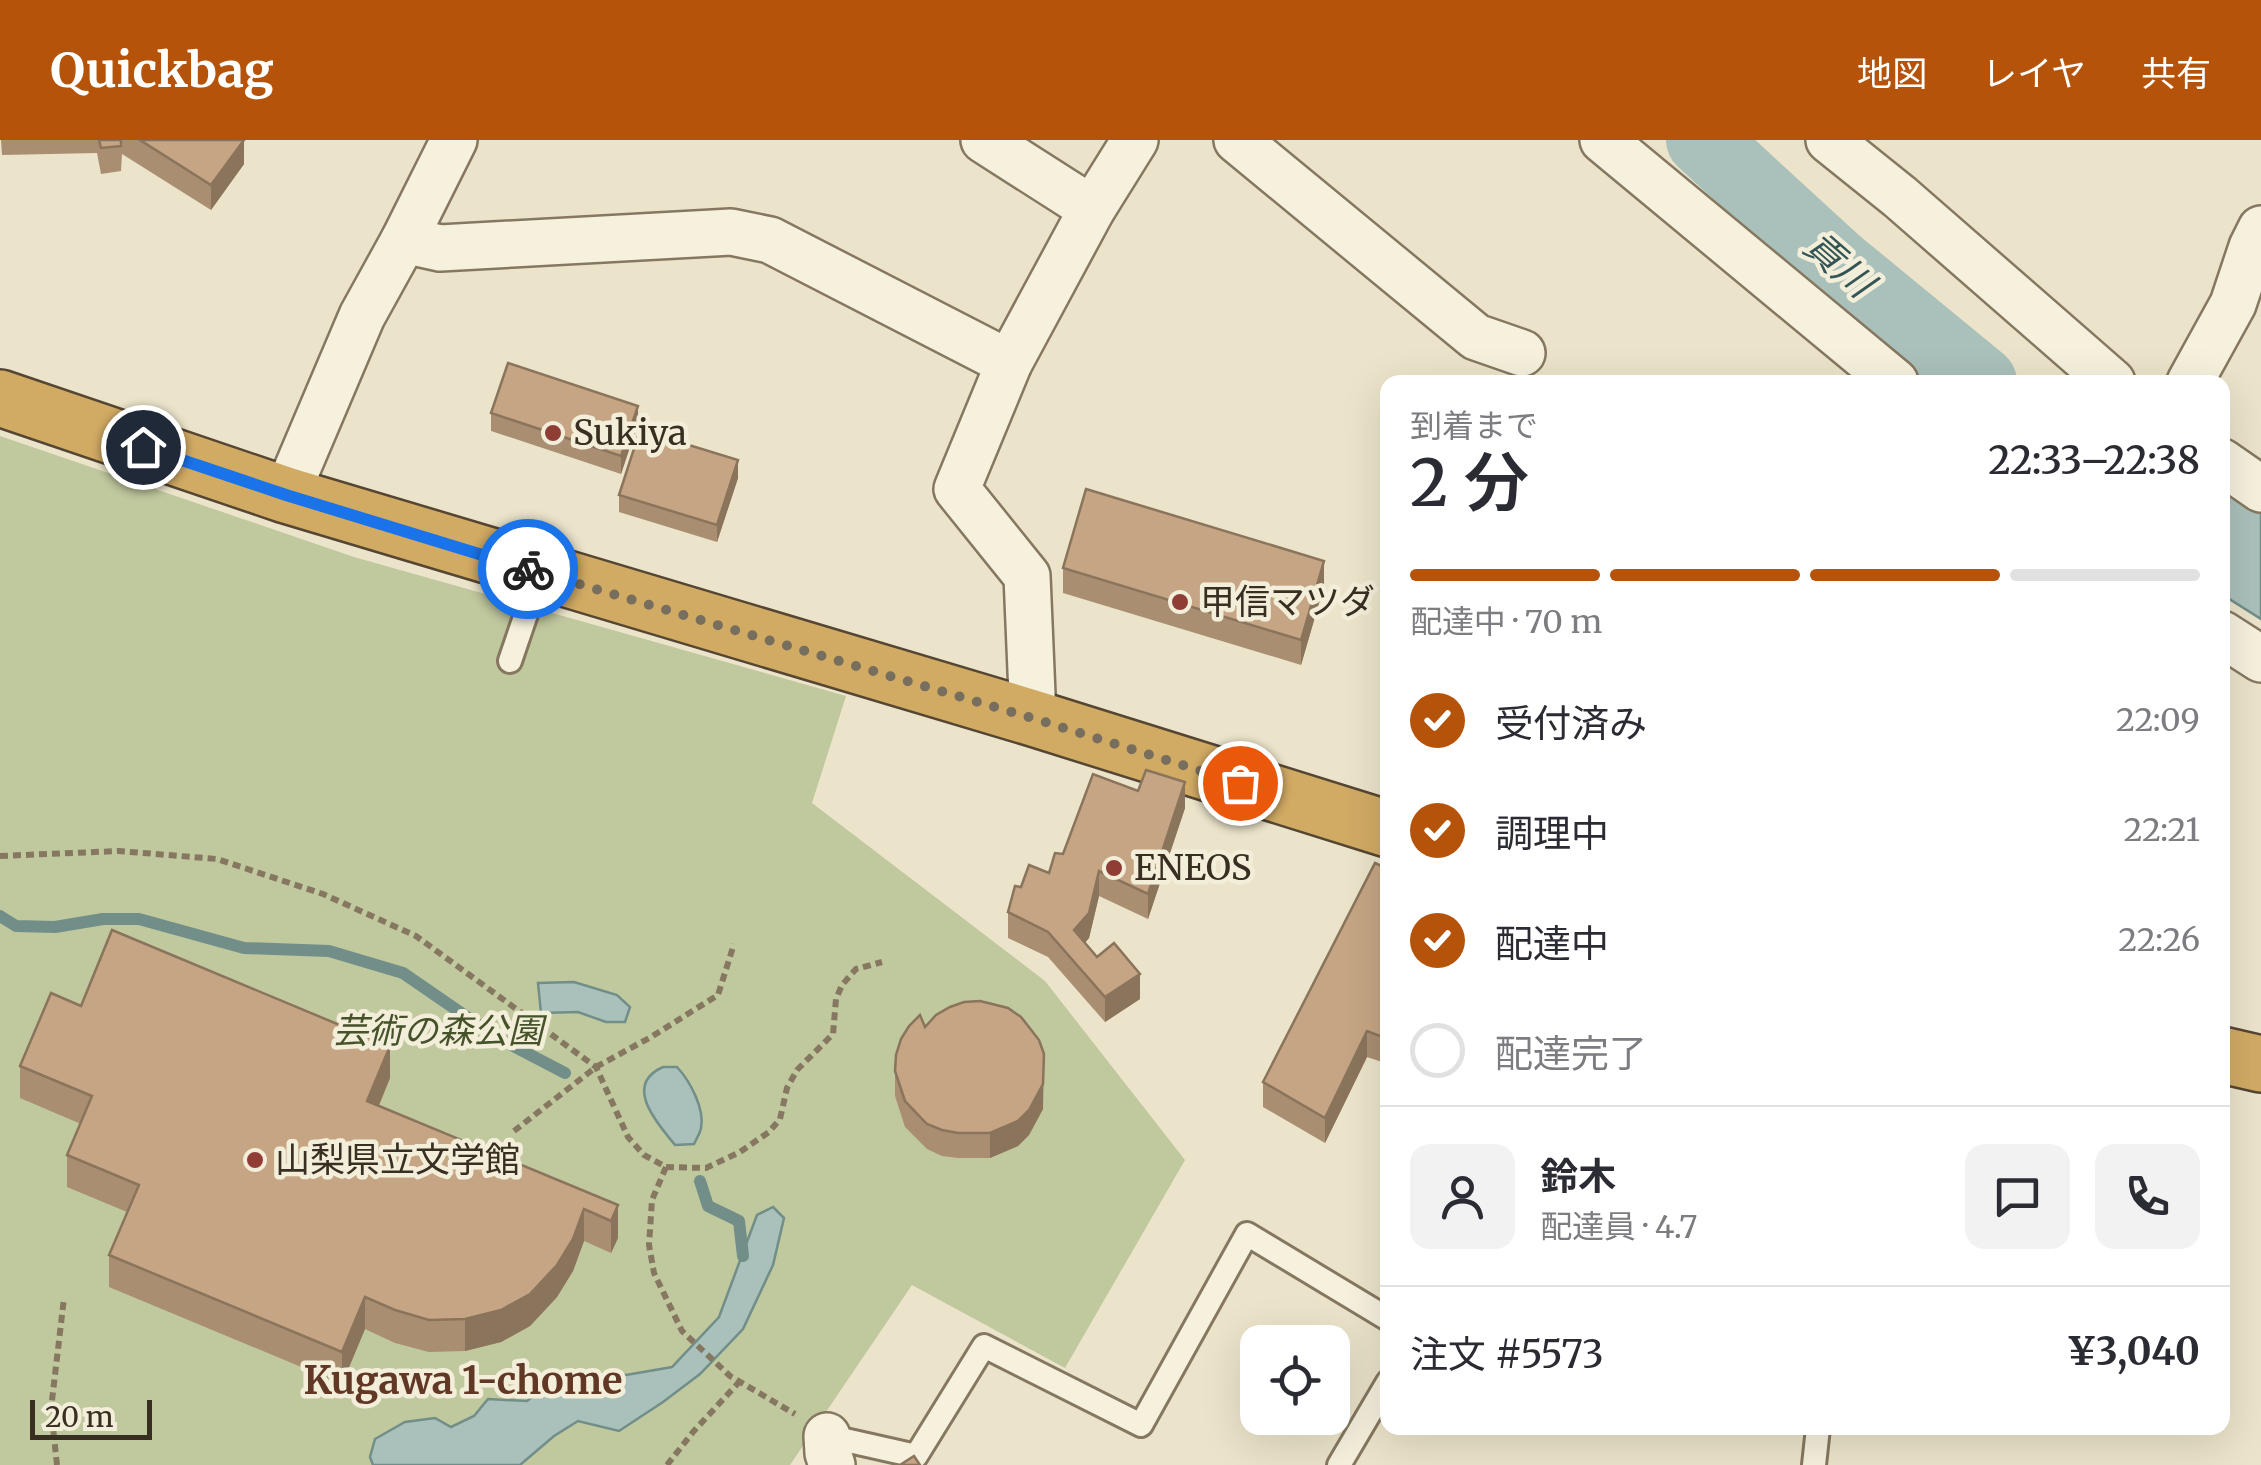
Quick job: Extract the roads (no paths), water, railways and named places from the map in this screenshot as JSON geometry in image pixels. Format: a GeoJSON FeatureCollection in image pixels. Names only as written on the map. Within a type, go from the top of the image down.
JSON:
{"type":"FeatureCollection","features":[{"type":"Feature","properties":{"kind":"highway"},"geometry":{"type":"LineString","coordinates":[[0,398],[286,495],[1380,827]]}},
{"type":"Feature","properties":{"kind":"highway"},"geometry":{"type":"LineString","coordinates":[[2230,1057],[2261,1064]]}},
{"type":"Feature","properties":{"kind":"street"},"geometry":{"type":"LineString","coordinates":[[286,495],[362,316],[454,140]]}},
{"type":"Feature","properties":{"kind":"street"},"geometry":{"type":"LineString","coordinates":[[984,140],[1092,209]]}},
{"type":"Feature","properties":{"kind":"street"},"geometry":{"type":"LineString","coordinates":[[1032,718],[1027,576],[957,489],[1010,364],[1092,209],[1135,140]]}},
{"type":"Feature","properties":{"kind":"street"},"geometry":{"type":"LineString","coordinates":[[1237,140],[1476,337],[1522,353]]}},
{"type":"Feature","properties":{"kind":"street"},"geometry":{"type":"LineString","coordinates":[[1603,140],[1887,375]]}},
{"type":"Feature","properties":{"kind":"street"},"geometry":{"type":"LineString","coordinates":[[1829,140],[2104,375]]}},
{"type":"Feature","properties":{"kind":"street"},"geometry":{"type":"LineString","coordinates":[[2194,375],[2233,304],[2261,229]]}},
{"type":"Feature","properties":{"kind":"street"},"geometry":{"type":"LineString","coordinates":[[404,240],[440,248],[731,232],[770,240],[1010,364]]}},
{"type":"Feature","properties":{"kind":"street"},"geometry":{"type":"LineString","coordinates":[[2230,468],[2261,489]]}},
{"type":"Feature","properties":{"kind":"street"},"geometry":{"type":"LineString","coordinates":[[2230,639],[2261,659]]}},
{"type":"Feature","properties":{"kind":"lane"},"geometry":{"type":"LineString","coordinates":[[510,661],[540,573]]}},
{"type":"Feature","properties":{"kind":"lane"},"geometry":{"type":"LineString","coordinates":[[830,1450],[916,1456],[984,1346],[1141,1426],[1247,1234],[1380,1314]]}},
{"type":"Feature","properties":{"kind":"lane"},"geometry":{"type":"LineString","coordinates":[[1339,1465],[1380,1396]]}},
{"type":"Feature","properties":{"kind":"lane"},"geometry":{"type":"LineString","coordinates":[[1814,1465],[1817,1435]]}},
{"type":"Feature","properties":{"kind":"water"},"geometry":{"type":"Polygon","coordinates":[[[2230,483],[2261,504],[2261,619],[2230,599],[2230,483]]]}},
{"type":"Feature","properties":{"kind":"water"},"geometry":{"type":"Polygon","coordinates":[[[574,982],[617,995],[630,1007],[625,1022],[606,1022],[578,1012],[541,1013],[538,983],[574,982]]]}},
{"type":"Feature","properties":{"kind":"water"},"geometry":{"type":"Polygon","coordinates":[[[663,1067],[677,1067],[695,1096],[702,1120],[694,1144],[675,1145],[647,1105],[645,1084],[663,1067]]]}},
{"type":"Feature","properties":{"kind":"water"},"geometry":{"type":"Polygon","coordinates":[[[773,1207],[784,1218],[773,1265],[743,1329],[700,1374],[619,1431],[578,1421],[520,1465],[373,1465],[370,1457],[375,1439],[405,1422],[435,1418],[451,1427],[474,1416],[488,1399],[527,1401],[566,1371],[626,1375],[672,1367],[719,1317],[757,1215],[773,1207]]]}},
{"type":"Feature","properties":{"kind":"waterway","name":"貢川"},"geometry":{"type":"LineString","coordinates":[[1702,140],[1836,263],[1972,375]]}},
{"type":"Feature","properties":{"kind":"waterway"},"geometry":{"type":"LineString","coordinates":[[0,916],[16,926],[55,927],[103,919],[139,919],[244,948],[329,951],[403,973],[496,1037],[565,1073]]}},
{"type":"Feature","properties":{"kind":"waterway"},"geometry":{"type":"LineString","coordinates":[[700,1181],[708,1206],[739,1221],[743,1256]]}},
{"type":"Feature","properties":{"kind":"place","name":"Sukiya"},"geometry":{"type":"Point","coordinates":[553,433]}},
{"type":"Feature","properties":{"kind":"place","name":"甲信マツダ"},"geometry":{"type":"Point","coordinates":[1180,602]}},
{"type":"Feature","properties":{"kind":"place","name":"ENEOS"},"geometry":{"type":"Point","coordinates":[1114,868]}},
{"type":"Feature","properties":{"kind":"place","name":"山梨県立文学館"},"geometry":{"type":"Point","coordinates":[255,1160]}},
{"type":"Feature","properties":{"kind":"district","name":"Kugawa 1-chome"},"geometry":{"type":"Point","coordinates":[463,1380]}},
{"type":"Feature","properties":{"kind":"park label","name":"芸術の森公園"},"geometry":{"type":"Point","coordinates":[438,1031]}}]}
